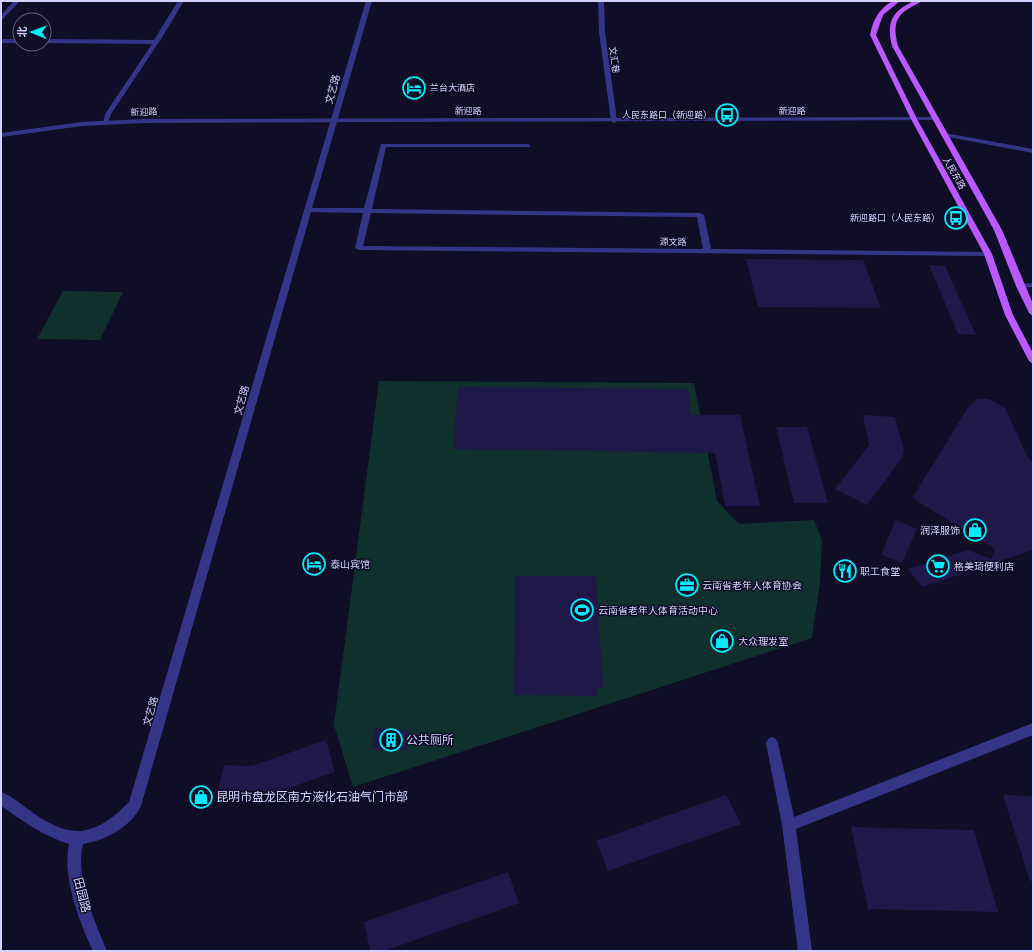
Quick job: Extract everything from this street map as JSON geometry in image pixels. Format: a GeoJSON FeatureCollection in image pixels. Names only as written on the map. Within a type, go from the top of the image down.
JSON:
{"type":"FeatureCollection","features":[{"type":"Feature","properties":{"kind":"main road","name":"人民东路"},"geometry":{"type":"LineString","coordinates":[[897,1],[889,5],[880,13],[875,23],[873,34],[914,119],[988,254],[1009,315],[1033,361]]}},
{"type":"Feature","properties":{"kind":"main road","name":"人民东路"},"geometry":{"type":"LineString","coordinates":[[919,1],[899,12],[893,19],[891,27],[895,46],[998,230],[1020,286],[1033,314]]}},
{"type":"Feature","properties":{"kind":"street"},"geometry":{"type":"LineString","coordinates":[[1,19],[17,1]]}},
{"type":"Feature","properties":{"kind":"street"},"geometry":{"type":"LineString","coordinates":[[105,123],[108,114],[156,42],[181,1]]}},
{"type":"Feature","properties":{"kind":"street","name":"文艺路"},"geometry":{"type":"LineString","coordinates":[[77,838],[91,837],[116,824],[134,806],[369,1]]}},
{"type":"Feature","properties":{"kind":"street","name":"文汇巷"},"geometry":{"type":"LineString","coordinates":[[601,1],[602,32],[614,121]]}},
{"type":"Feature","properties":{"kind":"street"},"geometry":{"type":"LineString","coordinates":[[1,40],[12,41]]}},
{"type":"Feature","properties":{"kind":"street"},"geometry":{"type":"LineString","coordinates":[[52,41],[156,42]]}},
{"type":"Feature","properties":{"kind":"street","name":"新迎路"},"geometry":{"type":"LineString","coordinates":[[1,135],[105,123],[334,119],[614,121],[937,119]]}},
{"type":"Feature","properties":{"kind":"street"},"geometry":{"type":"LineString","coordinates":[[945,135],[1033,151]]}},
{"type":"Feature","properties":{"kind":"street"},"geometry":{"type":"LineString","coordinates":[[367,211],[383,145],[528,146]]}},
{"type":"Feature","properties":{"kind":"street"},"geometry":{"type":"LineString","coordinates":[[308,210],[700,215],[708,252]]}},
{"type":"Feature","properties":{"kind":"street","name":"源文路"},"geometry":{"type":"LineString","coordinates":[[367,211],[359,248],[988,254]]}},
{"type":"Feature","properties":{"kind":"street"},"geometry":{"type":"LineString","coordinates":[[1020,286],[1033,285]]}},
{"type":"Feature","properties":{"kind":"street"},"geometry":{"type":"LineString","coordinates":[[789,825],[1033,729]]}},
{"type":"Feature","properties":{"kind":"street"},"geometry":{"type":"LineString","coordinates":[[772,743],[789,825],[805,951]]}},
{"type":"Feature","properties":{"kind":"street"},"geometry":{"type":"LineString","coordinates":[[1,798],[54,834],[69,838],[77,838]]}},
{"type":"Feature","properties":{"kind":"street","name":"田园路"},"geometry":{"type":"LineString","coordinates":[[77,838],[73,858],[78,886],[90,929],[100,951]]}},
{"type":"Feature","properties":{"kind":"green space"},"geometry":{"type":"Polygon","coordinates":[[[63,291],[123,292],[100,340],[37,339],[63,291]]]}},
{"type":"Feature","properties":{"kind":"green space","name":"云南省老年人体育活动中心"},"geometry":{"type":"Polygon","coordinates":[[[379,381],[694,383],[717,501],[739,524],[814,520],[822,540],[820,582],[812,638],[353,787],[334,725],[379,381]]]}},
{"type":"Feature","properties":{"kind":"building"},"geometry":{"type":"Polygon","coordinates":[[[746,259],[863,260],[881,308],[758,307],[746,259]]]}},
{"type":"Feature","properties":{"kind":"building"},"geometry":{"type":"Polygon","coordinates":[[[929,265],[945,266],[976,335],[958,334],[929,265]]]}},
{"type":"Feature","properties":{"kind":"building"},"geometry":{"type":"Polygon","coordinates":[[[458,387],[688,389],[691,415],[740,415],[760,506],[725,506],[715,453],[453,449],[458,387]]]}},
{"type":"Feature","properties":{"kind":"building"},"geometry":{"type":"Polygon","coordinates":[[[977,399],[988,399],[1005,408],[1026,454],[1033,463],[1033,550],[922,587],[908,569],[968,550],[991,559],[995,549],[912,498],[969,406],[977,399]]]}},
{"type":"Feature","properties":{"kind":"building"},"geometry":{"type":"Polygon","coordinates":[[[863,415],[895,417],[904,450],[902,458],[867,505],[835,489],[869,445],[863,415]]]}},
{"type":"Feature","properties":{"kind":"building"},"geometry":{"type":"Polygon","coordinates":[[[776,427],[807,427],[828,503],[794,503],[776,427]]]}},
{"type":"Feature","properties":{"kind":"building"},"geometry":{"type":"Polygon","coordinates":[[[896,520],[917,529],[902,563],[881,554],[896,520]]]}},
{"type":"Feature","properties":{"kind":"building"},"geometry":{"type":"Polygon","coordinates":[[[515,576],[596,576],[603,687],[597,687],[598,696],[514,695],[515,576]]]}},
{"type":"Feature","properties":{"kind":"building","name":"公共厕所"},"geometry":{"type":"Polygon","coordinates":[[[375,728],[409,730],[407,750],[372,750],[375,728]]]}},
{"type":"Feature","properties":{"kind":"building"},"geometry":{"type":"Polygon","coordinates":[[[326,740],[335,772],[260,798],[252,791],[218,790],[224,765],[252,766],[326,740]]]}},
{"type":"Feature","properties":{"kind":"building"},"geometry":{"type":"Polygon","coordinates":[[[726,795],[741,824],[608,871],[596,841],[726,795]]]}},
{"type":"Feature","properties":{"kind":"building"},"geometry":{"type":"Polygon","coordinates":[[[1003,795],[1033,796],[1033,881],[1030,881],[1003,795]]]}},
{"type":"Feature","properties":{"kind":"building"},"geometry":{"type":"Polygon","coordinates":[[[851,827],[974,830],[998,912],[868,909],[851,827]]]}},
{"type":"Feature","properties":{"kind":"building"},"geometry":{"type":"Polygon","coordinates":[[[508,872],[519,903],[384,951],[370,951],[364,922],[508,872]]]}},
{"type":"Feature","properties":{"kind":"place","name":"兰台大酒店"},"geometry":{"type":"Point","coordinates":[414,88]}},
{"type":"Feature","properties":{"kind":"place","name":"人民东路口（新迎路）"},"geometry":{"type":"Point","coordinates":[727,115]}},
{"type":"Feature","properties":{"kind":"place","name":"新迎路口（人民东路）"},"geometry":{"type":"Point","coordinates":[956,218]}},
{"type":"Feature","properties":{"kind":"place","name":"润泽服饰"},"geometry":{"type":"Point","coordinates":[975,530]}},
{"type":"Feature","properties":{"kind":"place","name":"泰山宾馆"},"geometry":{"type":"Point","coordinates":[314,564]}},
{"type":"Feature","properties":{"kind":"place","name":"格美琦便利店"},"geometry":{"type":"Point","coordinates":[938,566]}},
{"type":"Feature","properties":{"kind":"place","name":"职工食堂"},"geometry":{"type":"Point","coordinates":[845,571]}},
{"type":"Feature","properties":{"kind":"place","name":"云南省老年人体育协会"},"geometry":{"type":"Point","coordinates":[687,585]}},
{"type":"Feature","properties":{"kind":"place","name":"云南省老年人体育活动中心"},"geometry":{"type":"Point","coordinates":[582,610]}},
{"type":"Feature","properties":{"kind":"place","name":"大众理发室"},"geometry":{"type":"Point","coordinates":[722,641]}},
{"type":"Feature","properties":{"kind":"place","name":"公共厕所"},"geometry":{"type":"Point","coordinates":[391,740]}},
{"type":"Feature","properties":{"kind":"place","name":"昆明市盘龙区南方液化石油气门市部"},"geometry":{"type":"Point","coordinates":[201,797]}}]}
